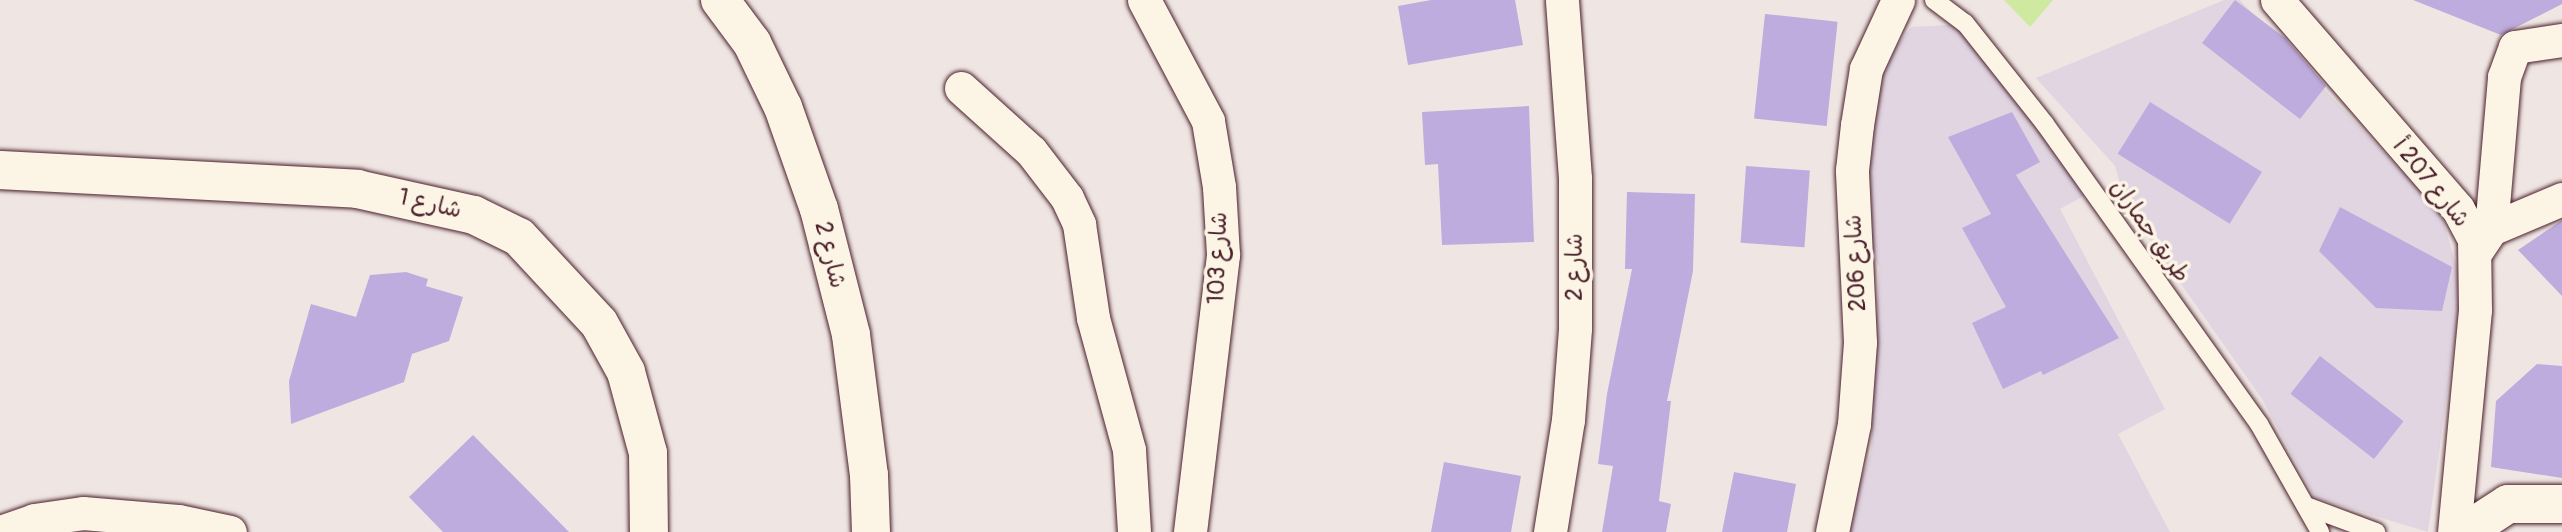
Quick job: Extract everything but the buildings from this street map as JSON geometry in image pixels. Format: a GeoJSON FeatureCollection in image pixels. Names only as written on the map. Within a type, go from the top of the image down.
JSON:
{"type":"FeatureCollection","features":[{"type":"Feature","properties":{"kind":"main road","name":"شارع 2"},"geometry":{"type":"LineString","coordinates":[[720,0],[752,43],[783,107],[819,209],[851,335],[869,475],[871,532]]}},
{"type":"Feature","properties":{"kind":"main road","name":"شارع 1"},"geometry":{"type":"LineString","coordinates":[[0,170],[357,189],[474,215],[519,237],[599,323],[626,372],[648,453],[649,532]]}},
{"type":"Feature","properties":{"kind":"main road"},"geometry":{"type":"LineString","coordinates":[[2465,532],[2494,509],[2508,504],[2562,504]]}},
{"type":"Feature","properties":{"kind":"street","name":"شارع 103"},"geometry":{"type":"LineString","coordinates":[[1144,0],[1208,121],[1219,187],[1223,255],[1191,532]]}},
{"type":"Feature","properties":{"kind":"street","name":"شارع 2"},"geometry":{"type":"LineString","coordinates":[[1550,532],[1568,420],[1575,328],[1575,178],[1562,0]]}},
{"type":"Feature","properties":{"kind":"street","name":"شارع 206"},"geometry":{"type":"LineString","coordinates":[[1832,532],[1854,424],[1860,342],[1852,170],[1857,125],[1867,69],[1898,0]]}},
{"type":"Feature","properties":{"kind":"street","name":"شارع 207 أ"},"geometry":{"type":"LineString","coordinates":[[2277,0],[2484,239],[2455,532]]}},
{"type":"Feature","properties":{"kind":"street"},"geometry":{"type":"LineString","coordinates":[[2484,239],[2506,71],[2515,47],[2562,40]]}},
{"type":"Feature","properties":{"kind":"street"},"geometry":{"type":"LineString","coordinates":[[961,88],[1031,151],[1067,198],[1079,224],[1093,318],[1129,450],[1134,532]]}},
{"type":"Feature","properties":{"kind":"street"},"geometry":{"type":"LineString","coordinates":[[2484,239],[2562,199]]}},
{"type":"Feature","properties":{"kind":"street"},"geometry":{"type":"LineString","coordinates":[[0,532],[34,520],[83,513],[178,521],[230,532]]}},
{"type":"Feature","properties":{"kind":"lane","name":"طريق جماران"},"geometry":{"type":"LineString","coordinates":[[1934,0],[1965,23],[2045,124],[2252,415],[2320,532]]}},
{"type":"Feature","properties":{"kind":"lane"},"geometry":{"type":"LineString","coordinates":[[2306,506],[2376,532]]}},
{"type":"Feature","properties":{"kind":"shaded area"},"geometry":{"type":"Polygon","coordinates":[[[2224,0],[2240,0],[2441,213],[2462,286],[2428,532],[2315,498],[2262,399],[2126,206],[2115,166],[2036,78],[2224,0]]]}},
{"type":"Feature","properties":{"kind":"shaded area"},"geometry":{"type":"Polygon","coordinates":[[[1965,24],[2091,192],[2060,209],[2165,409],[2118,434],[2170,532],[1841,532],[1871,453],[1879,267],[1864,238],[1868,85],[1911,27],[1965,24]]]}},
{"type":"Feature","properties":{"kind":"green space"},"geometry":{"type":"Polygon","coordinates":[[[2004,0],[2053,0],[2030,27],[2004,0]]]}}]}
